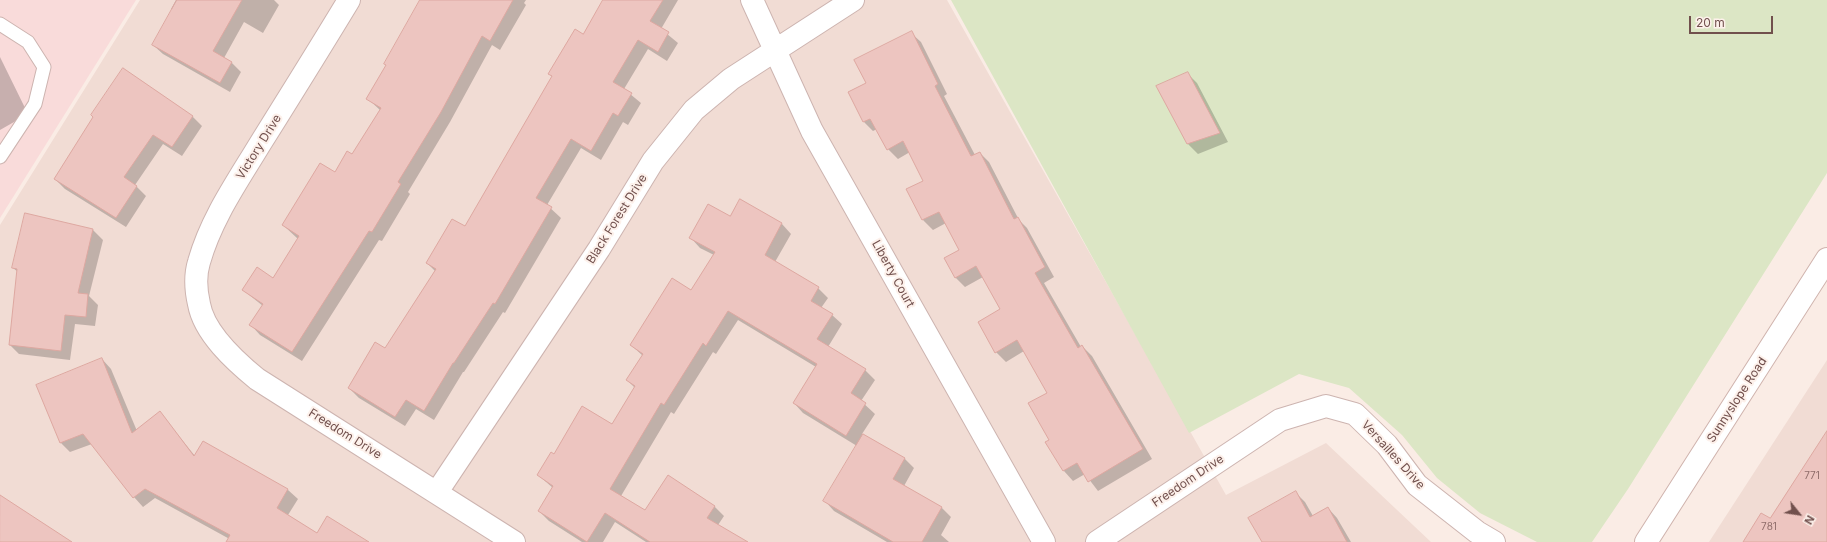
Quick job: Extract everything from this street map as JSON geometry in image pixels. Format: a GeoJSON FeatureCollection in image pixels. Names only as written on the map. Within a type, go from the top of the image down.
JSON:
{"type":"FeatureCollection","features":[{"type":"Feature","properties":{"kind":"street","name":"Victory Drive"},"geometry":{"type":"LineString","coordinates":[[199,304],[196,281],[198,263],[213,221],[350,0]]}},
{"type":"Feature","properties":{"kind":"street","name":"Liberty Court"},"geometry":{"type":"LineString","coordinates":[[752,0],[777,51],[812,131],[1044,542]]}},
{"type":"Feature","properties":{"kind":"street","name":"Black Forest Drive"},"geometry":{"type":"LineString","coordinates":[[437,492],[599,249],[653,161],[694,110],[731,79],[777,51],[853,0]]}},
{"type":"Feature","properties":{"kind":"street","name":"Sunnyslope Road"},"geometry":{"type":"LineString","coordinates":[[1646,542],[1827,259]]}},
{"type":"Feature","properties":{"kind":"street","name":"Freedom Drive"},"geometry":{"type":"LineString","coordinates":[[199,304],[202,316],[220,343],[239,364],[257,379],[514,542]]}},
{"type":"Feature","properties":{"kind":"street","name":"Versailles Drive"},"geometry":{"type":"LineString","coordinates":[[1280,420],[1326,406],[1355,414],[1386,445],[1417,485],[1476,532],[1494,542]]}},
{"type":"Feature","properties":{"kind":"street","name":"Freedom Drive"},"geometry":{"type":"LineString","coordinates":[[1097,542],[1280,420]]}},
{"type":"Feature","properties":{"kind":"lane"},"geometry":{"type":"LineString","coordinates":[[0,24],[28,42],[44,67],[35,104],[0,158]]}},
{"type":"Feature","properties":{"kind":"shaded area"},"geometry":{"type":"Polygon","coordinates":[[[0,0],[136,0],[0,218],[0,0]]]}},
{"type":"Feature","properties":{"kind":"shaded area"},"geometry":{"type":"Polygon","coordinates":[[[140,0],[947,0],[1226,495],[1326,443],[1431,542],[0,542],[0,225],[140,0]]]}},
{"type":"Feature","properties":{"kind":"shaded area"},"geometry":{"type":"Polygon","coordinates":[[[1827,360],[1827,542],[1709,542],[1827,360]]]}},
{"type":"Feature","properties":{"kind":"green space"},"geometry":{"type":"Polygon","coordinates":[[[951,0],[1827,0],[1827,173],[1628,489],[1592,542],[1537,542],[1480,513],[1437,478],[1402,435],[1349,388],[1299,374],[1189,433],[951,0]]]}},
{"type":"Feature","properties":{"kind":"building"},"geometry":{"type":"Polygon","coordinates":[[[177,0],[242,0],[213,51],[232,62],[220,83],[152,45],[177,0]]]}},
{"type":"Feature","properties":{"kind":"building"},"geometry":{"type":"Polygon","coordinates":[[[420,0],[513,0],[490,41],[482,36],[441,112],[398,182],[401,184],[372,232],[369,231],[292,352],[249,325],[263,304],[242,290],[257,267],[273,278],[299,236],[282,225],[320,163],[335,172],[347,151],[352,154],[381,108],[366,99],[386,65],[384,64],[420,0]]]}},
{"type":"Feature","properties":{"kind":"building"},"geometry":{"type":"Polygon","coordinates":[[[603,0],[663,0],[650,21],[669,32],[658,52],[638,40],[613,82],[632,93],[618,116],[613,113],[591,151],[571,139],[536,198],[552,207],[495,304],[493,303],[453,363],[424,411],[406,400],[395,417],[348,388],[375,342],[385,348],[436,269],[426,263],[452,219],[465,226],[552,76],[548,74],[575,29],[583,34],[603,0]]]}},
{"type":"Feature","properties":{"kind":"building"},"geometry":{"type":"Polygon","coordinates":[[[912,31],[938,84],[935,86],[971,156],[980,152],[1014,219],[1018,217],[1045,267],[1035,273],[1078,348],[1082,345],[1143,449],[1088,482],[1077,463],[1063,471],[1045,442],[1049,440],[1028,403],[1047,393],[1017,340],[995,353],[978,322],[1000,309],[976,266],[955,278],[944,258],[959,250],[939,212],[922,220],[906,189],[923,181],[903,141],[887,150],[870,119],[863,122],[848,92],[866,83],[854,60],[912,31]]]}},
{"type":"Feature","properties":{"kind":"building"},"geometry":{"type":"Polygon","coordinates":[[[123,68],[193,116],[172,147],[153,135],[124,177],[137,186],[116,218],[54,179],[93,117],[91,115],[123,68]]]}},
{"type":"Feature","properties":{"kind":"building"},"geometry":{"type":"Polygon","coordinates":[[[1188,72],[1220,133],[1187,144],[1156,86],[1188,72]]]}},
{"type":"Feature","properties":{"kind":"building"},"geometry":{"type":"Polygon","coordinates":[[[740,199],[782,223],[765,255],[819,287],[811,301],[833,314],[817,339],[866,369],[851,393],[866,403],[846,436],[793,403],[817,364],[728,311],[706,346],[703,343],[664,405],[661,403],[610,489],[645,510],[668,475],[715,506],[707,518],[748,542],[650,542],[605,513],[587,542],[538,511],[553,486],[537,475],[551,452],[554,454],[582,406],[612,424],[635,386],[626,380],[643,354],[630,345],[672,278],[691,290],[715,252],[689,238],[708,204],[730,216],[740,199]]]}},
{"type":"Feature","properties":{"kind":"building"},"geometry":{"type":"Polygon","coordinates":[[[25,213],[93,229],[78,293],[88,294],[86,317],[65,315],[61,351],[9,345],[17,269],[12,268],[25,213]]]}},
{"type":"Feature","properties":{"kind":"building"},"geometry":{"type":"Polygon","coordinates":[[[102,358],[132,433],[160,411],[194,456],[203,441],[288,489],[277,508],[317,533],[327,516],[369,542],[226,542],[230,535],[145,489],[133,498],[83,434],[60,443],[36,385],[102,358]]]}},
{"type":"Feature","properties":{"kind":"building"},"geometry":{"type":"Polygon","coordinates":[[[1827,431],[1827,542],[1743,542],[1761,513],[1770,518],[1827,431]]]}},
{"type":"Feature","properties":{"kind":"building"},"geometry":{"type":"Polygon","coordinates":[[[863,434],[905,458],[893,479],[942,507],[922,542],[893,542],[823,501],[863,434]]]}},
{"type":"Feature","properties":{"kind":"building"},"geometry":{"type":"Polygon","coordinates":[[[1296,491],[1310,517],[1328,507],[1347,542],[1262,542],[1248,518],[1296,491]]]}},
{"type":"Feature","properties":{"kind":"building"},"geometry":{"type":"Polygon","coordinates":[[[0,495],[72,542],[0,542],[0,495]]]}}]}
